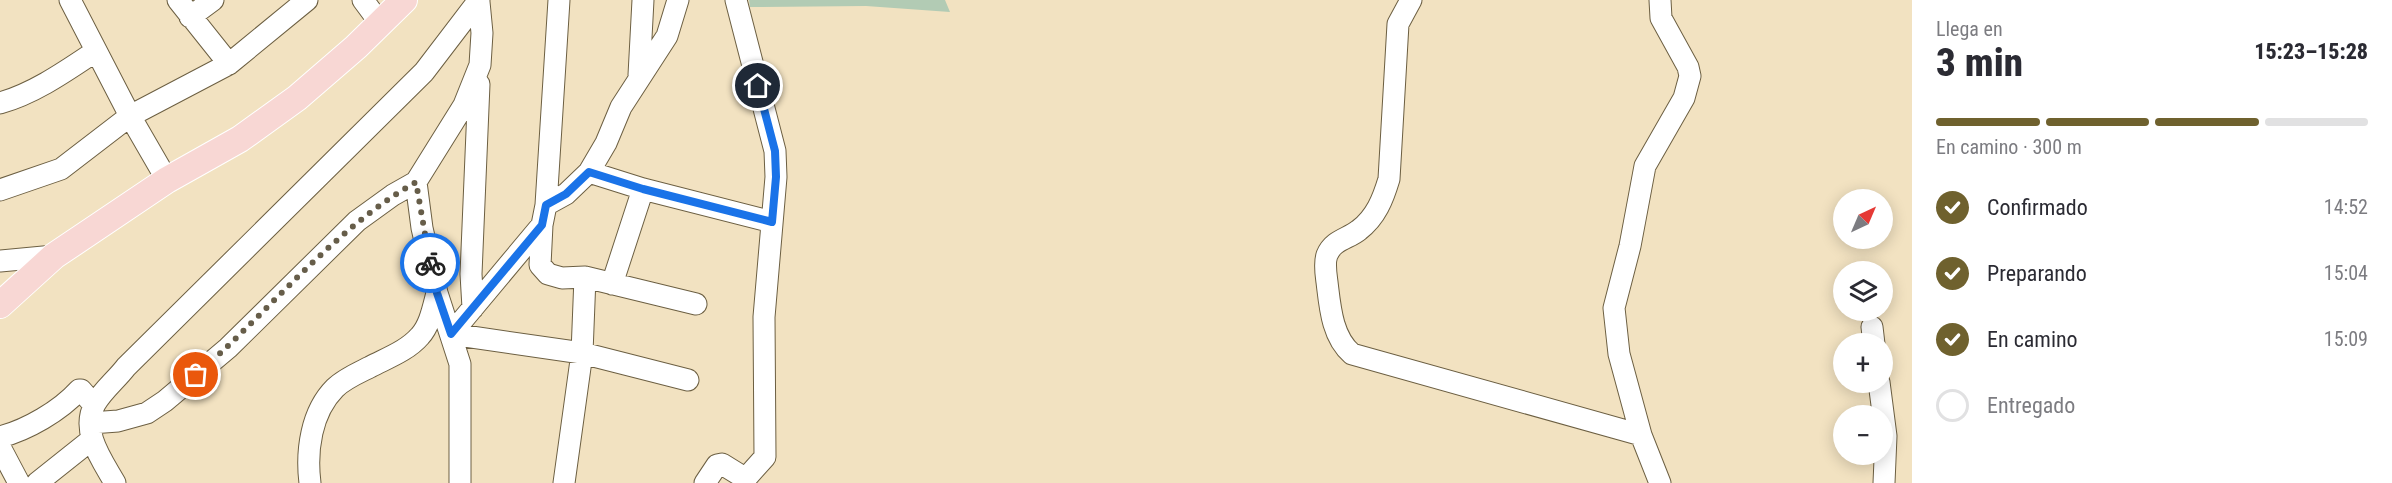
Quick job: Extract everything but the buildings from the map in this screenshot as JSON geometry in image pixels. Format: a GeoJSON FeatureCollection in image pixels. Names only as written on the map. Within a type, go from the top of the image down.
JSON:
{"type":"FeatureCollection","features":[{"type":"Feature","properties":{"kind":"main road"},"geometry":{"type":"LineString","coordinates":[[0,305],[54,256],[167,180],[240,139],[297,98],[404,0]]}},
{"type":"Feature","properties":{"kind":"street"},"geometry":{"type":"LineString","coordinates":[[70,0],[130,116],[167,180]]}},
{"type":"Feature","properties":{"kind":"street"},"geometry":{"type":"LineString","coordinates":[[213,0],[184,9],[229,64]]}},
{"type":"Feature","properties":{"kind":"street"},"geometry":{"type":"LineString","coordinates":[[0,190],[61,169],[130,116],[229,64],[307,0]]}},
{"type":"Feature","properties":{"kind":"street"},"geometry":{"type":"LineString","coordinates":[[363,0],[380,23]]}},
{"type":"Feature","properties":{"kind":"street"},"geometry":{"type":"LineString","coordinates":[[559,0],[540,265],[548,274],[555,276],[585,277],[696,304]]}},
{"type":"Feature","properties":{"kind":"street"},"geometry":{"type":"LineString","coordinates":[[639,76],[643,0]]}},
{"type":"Feature","properties":{"kind":"street"},"geometry":{"type":"LineString","coordinates":[[451,334],[544,215],[589,172],[606,143],[621,107],[667,36],[678,0]]}},
{"type":"Feature","properties":{"kind":"street"},"geometry":{"type":"LineString","coordinates":[[705,483],[717,465],[722,464],[743,477],[748,476],[765,457],[764,317],[776,177],[775,151],[736,0]]}},
{"type":"Feature","properties":{"kind":"street"},"geometry":{"type":"LineString","coordinates":[[1412,0],[1398,24],[1389,179],[1383,198],[1368,222],[1358,231],[1336,242],[1327,254],[1326,270],[1331,316],[1342,341],[1352,354],[1641,435]]}},
{"type":"Feature","properties":{"kind":"street"},"geometry":{"type":"LineString","coordinates":[[1657,482],[1641,435],[1619,354],[1614,308],[1630,246],[1644,166],[1684,98],[1690,76],[1688,67],[1662,18],[1660,0]]}},
{"type":"Feature","properties":{"kind":"street"},"geometry":{"type":"LineString","coordinates":[[473,308],[471,274],[482,33],[479,1]]}},
{"type":"Feature","properties":{"kind":"street"},"geometry":{"type":"LineString","coordinates":[[37,483],[92,423],[126,367],[424,72],[479,1]]}},
{"type":"Feature","properties":{"kind":"street"},"geometry":{"type":"LineString","coordinates":[[0,104],[55,78],[96,51]]}},
{"type":"Feature","properties":{"kind":"street"},"geometry":{"type":"LineString","coordinates":[[92,423],[118,421],[147,412],[165,402],[228,348],[357,221],[393,195],[416,182],[464,105],[480,65]]}},
{"type":"Feature","properties":{"kind":"street"},"geometry":{"type":"LineString","coordinates":[[589,172],[643,189],[772,222]]}},
{"type":"Feature","properties":{"kind":"street"},"geometry":{"type":"LineString","coordinates":[[416,182],[437,293],[460,364],[460,483]]}},
{"type":"Feature","properties":{"kind":"street"},"geometry":{"type":"LineString","coordinates":[[612,284],[643,189]]}},
{"type":"Feature","properties":{"kind":"street"},"geometry":{"type":"LineString","coordinates":[[0,261],[54,256]]}},
{"type":"Feature","properties":{"kind":"street"},"geometry":{"type":"LineString","coordinates":[[564,483],[582,354],[585,277]]}},
{"type":"Feature","properties":{"kind":"street"},"geometry":{"type":"LineString","coordinates":[[310,483],[309,453],[312,428],[323,403],[335,388],[352,375],[404,350],[420,337],[427,327],[437,293]]}},
{"type":"Feature","properties":{"kind":"street"},"geometry":{"type":"LineString","coordinates":[[451,334],[582,354],[688,380]]}},
{"type":"Feature","properties":{"kind":"street"},"geometry":{"type":"LineString","coordinates":[[0,437],[37,420],[70,400],[80,390],[115,483]]}},
{"type":"Feature","properties":{"kind":"street"},"geometry":{"type":"LineString","coordinates":[[1880,393],[1886,436],[1884,483]]}},
{"type":"Feature","properties":{"kind":"street"},"geometry":{"type":"LineString","coordinates":[[0,447],[19,483]]}},
{"type":"Feature","properties":{"kind":"green space"},"geometry":{"type":"Polygon","coordinates":[[[749,0],[945,0],[950,12],[866,6],[750,7],[749,0]]]}},
{"type":"Feature","properties":{"kind":"way so far"},"geometry":{"type":"LineString","coordinates":[[196,375],[228,348],[357,221],[393,195],[416,182],[430,263]]}},
{"type":"Feature","properties":{"kind":"route"},"geometry":{"type":"LineString","coordinates":[[430,263],[451,334],[542,225],[546,205],[577,186],[589,172],[643,189],[772,222],[776,177],[775,151],[758,86]]}}]}
